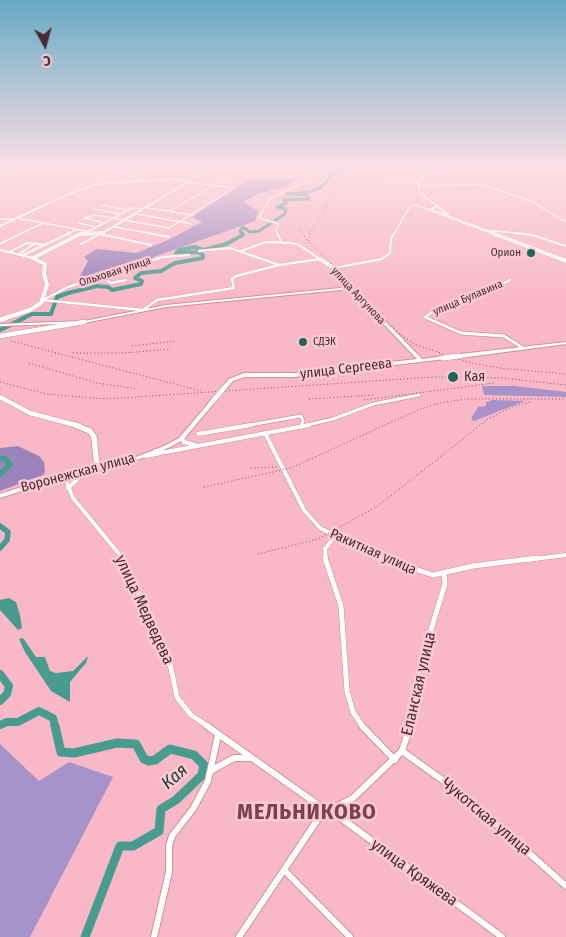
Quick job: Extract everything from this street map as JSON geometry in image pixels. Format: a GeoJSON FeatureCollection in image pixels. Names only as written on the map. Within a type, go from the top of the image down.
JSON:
{"type":"FeatureCollection","features":[{"type":"Feature","properties":{"kind":"main road"},"geometry":{"type":"LineString","coordinates":[[0,325],[50,325],[84,322],[142,310],[351,288]]}},
{"type":"Feature","properties":{"kind":"main road","name":"улица Аргунова"},"geometry":{"type":"LineString","coordinates":[[351,288],[420,360]]}},
{"type":"Feature","properties":{"kind":"main road"},"geometry":{"type":"LineString","coordinates":[[160,308],[248,297],[326,291]]}},
{"type":"Feature","properties":{"kind":"main road","name":"улица Сергеева"},"geometry":{"type":"LineString","coordinates":[[156,451],[182,438],[231,380],[244,375],[294,375],[566,343]]}},
{"type":"Feature","properties":{"kind":"main road","name":"Воронежская улица"},"geometry":{"type":"LineString","coordinates":[[0,492],[156,451]]}},
{"type":"Feature","properties":{"kind":"main road","name":"Воронежская улица"},"geometry":{"type":"LineString","coordinates":[[0,496],[63,474],[138,458],[156,451]]}},
{"type":"Feature","properties":{"kind":"street"},"geometry":{"type":"LineString","coordinates":[[0,226],[34,210]]}},
{"type":"Feature","properties":{"kind":"street"},"geometry":{"type":"LineString","coordinates":[[98,210],[122,214]]}},
{"type":"Feature","properties":{"kind":"street"},"geometry":{"type":"LineString","coordinates":[[34,258],[129,210]]}},
{"type":"Feature","properties":{"kind":"street"},"geometry":{"type":"LineString","coordinates":[[81,244],[144,210]]}},
{"type":"Feature","properties":{"kind":"street"},"geometry":{"type":"LineString","coordinates":[[160,210],[192,215]]}},
{"type":"Feature","properties":{"kind":"street"},"geometry":{"type":"LineString","coordinates":[[105,223],[84,218],[95,215],[169,228],[200,210]]}},
{"type":"Feature","properties":{"kind":"street"},"geometry":{"type":"LineString","coordinates":[[263,210],[259,218],[278,224],[276,232],[282,243]]}},
{"type":"Feature","properties":{"kind":"street"},"geometry":{"type":"LineString","coordinates":[[334,268],[382,260],[390,253],[391,239],[407,210]]}},
{"type":"Feature","properties":{"kind":"street"},"geometry":{"type":"LineString","coordinates":[[431,210],[566,260]]}},
{"type":"Feature","properties":{"kind":"street"},"geometry":{"type":"LineString","coordinates":[[442,210],[452,218]]}},
{"type":"Feature","properties":{"kind":"street"},"geometry":{"type":"LineString","coordinates":[[546,210],[566,222]]}},
{"type":"Feature","properties":{"kind":"street"},"geometry":{"type":"LineString","coordinates":[[137,214],[192,224]]}},
{"type":"Feature","properties":{"kind":"street"},"geometry":{"type":"LineString","coordinates":[[0,219],[16,218],[151,245]]}},
{"type":"Feature","properties":{"kind":"street"},"geometry":{"type":"LineString","coordinates":[[0,244],[43,223]]}},
{"type":"Feature","properties":{"kind":"street"},"geometry":{"type":"LineString","coordinates":[[78,224],[97,227]]}},
{"type":"Feature","properties":{"kind":"street"},"geometry":{"type":"LineString","coordinates":[[114,227],[170,237]]}},
{"type":"Feature","properties":{"kind":"street"},"geometry":{"type":"LineString","coordinates":[[21,255],[39,249],[76,230]]}},
{"type":"Feature","properties":{"kind":"street"},"geometry":{"type":"LineString","coordinates":[[484,230],[532,235],[566,246]]}},
{"type":"Feature","properties":{"kind":"street"},"geometry":{"type":"LineString","coordinates":[[64,236],[72,238]]}},
{"type":"Feature","properties":{"kind":"street"},"geometry":{"type":"LineString","coordinates":[[8,252],[27,243],[46,245]]}},
{"type":"Feature","properties":{"kind":"street"},"geometry":{"type":"LineString","coordinates":[[21,255],[36,243]]}},
{"type":"Feature","properties":{"kind":"street","name":"улица Аргунова"},"geometry":{"type":"LineString","coordinates":[[241,251],[262,243],[299,245],[334,268],[351,288]]}},
{"type":"Feature","properties":{"kind":"street"},"geometry":{"type":"LineString","coordinates":[[199,251],[228,248],[279,265]]}},
{"type":"Feature","properties":{"kind":"street"},"geometry":{"type":"LineString","coordinates":[[39,249],[47,250]]}},
{"type":"Feature","properties":{"kind":"street"},"geometry":{"type":"LineString","coordinates":[[0,250],[34,258],[45,264],[44,274],[47,285],[43,300],[34,308],[0,320]]}},
{"type":"Feature","properties":{"kind":"street"},"geometry":{"type":"LineString","coordinates":[[25,250],[32,251]]}},
{"type":"Feature","properties":{"kind":"street","name":"Ольховая улица"},"geometry":{"type":"LineString","coordinates":[[43,300],[68,287],[163,257],[189,255]]}},
{"type":"Feature","properties":{"kind":"street"},"geometry":{"type":"LineString","coordinates":[[142,310],[158,300],[234,288],[233,277],[279,265],[320,259]]}},
{"type":"Feature","properties":{"kind":"street"},"geometry":{"type":"LineString","coordinates":[[101,277],[111,283],[126,280]]}},
{"type":"Feature","properties":{"kind":"street","name":"улица Булавина"},"geometry":{"type":"LineString","coordinates":[[425,317],[436,310],[491,290],[510,280]]}},
{"type":"Feature","properties":{"kind":"street","name":"Ольховая улица"},"geometry":{"type":"LineString","coordinates":[[43,300],[142,310]]}},
{"type":"Feature","properties":{"kind":"street"},"geometry":{"type":"LineString","coordinates":[[425,317],[461,333],[508,337],[523,348]]}},
{"type":"Feature","properties":{"kind":"street"},"geometry":{"type":"LineString","coordinates":[[0,336],[50,325]]}},
{"type":"Feature","properties":{"kind":"street","name":"Воронежская улица"},"geometry":{"type":"LineString","coordinates":[[156,451],[166,452],[301,427],[333,419],[373,404],[420,395]]}},
{"type":"Feature","properties":{"kind":"street"},"geometry":{"type":"LineString","coordinates":[[0,397],[30,413],[50,420],[77,425],[90,432],[94,437],[96,466]]}},
{"type":"Feature","properties":{"kind":"street"},"geometry":{"type":"LineString","coordinates":[[198,434],[301,416],[303,421],[301,427]]}},
{"type":"Feature","properties":{"kind":"street","name":"Ракитная улица"},"geometry":{"type":"LineString","coordinates":[[265,433],[285,469],[304,510],[320,528],[407,569],[434,575],[474,566],[566,555]]}},
{"type":"Feature","properties":{"kind":"street"},"geometry":{"type":"LineString","coordinates":[[182,438],[184,442],[200,445]]}},
{"type":"Feature","properties":{"kind":"street"},"geometry":{"type":"LineString","coordinates":[[138,458],[166,452]]}},
{"type":"Feature","properties":{"kind":"street"},"geometry":{"type":"LineString","coordinates":[[68,488],[88,469]]}},
{"type":"Feature","properties":{"kind":"street","name":"улица Медведева"},"geometry":{"type":"LineString","coordinates":[[63,474],[73,498],[124,560],[152,626],[169,659],[177,697],[182,705],[190,715],[318,804],[326,807]]}},
{"type":"Feature","properties":{"kind":"street"},"geometry":{"type":"LineString","coordinates":[[335,536],[325,549],[324,555],[341,606],[348,691],[351,705],[361,725],[395,760]]}},
{"type":"Feature","properties":{"kind":"street","name":"Еланская улица"},"geometry":{"type":"LineString","coordinates":[[326,807],[336,807],[353,798],[395,760],[402,751],[408,736],[422,660],[445,584],[444,574]]}},
{"type":"Feature","properties":{"kind":"street"},"geometry":{"type":"LineString","coordinates":[[154,937],[166,892],[169,846],[172,836],[193,809],[212,770],[218,734]]}},
{"type":"Feature","properties":{"kind":"street","name":"Чукотская улица"},"geometry":{"type":"LineString","coordinates":[[402,751],[466,797],[566,886]]}},
{"type":"Feature","properties":{"kind":"street"},"geometry":{"type":"LineString","coordinates":[[212,770],[234,758],[252,758]]}},
{"type":"Feature","properties":{"kind":"street"},"geometry":{"type":"LineString","coordinates":[[239,937],[326,807]]}},
{"type":"Feature","properties":{"kind":"street","name":"улица Кряжева"},"geometry":{"type":"LineString","coordinates":[[326,807],[502,937]]}},
{"type":"Feature","properties":{"kind":"street"},"geometry":{"type":"LineString","coordinates":[[284,870],[350,937]]}},
{"type":"Feature","properties":{"kind":"shaded area"},"geometry":{"type":"Polygon","coordinates":[[[203,210],[258,211],[255,221],[120,269],[89,277],[80,276],[88,261],[84,257],[97,249],[136,253],[168,240],[202,222],[192,217],[203,210]]]}},
{"type":"Feature","properties":{"kind":"shaded area"},"geometry":{"type":"Polygon","coordinates":[[[482,386],[514,386],[566,392],[566,397],[484,395],[482,386]]]}},
{"type":"Feature","properties":{"kind":"shaded area"},"geometry":{"type":"Polygon","coordinates":[[[493,400],[525,401],[474,421],[471,419],[478,407],[486,406],[486,402],[493,400]]]}},
{"type":"Feature","properties":{"kind":"shaded area"},"geometry":{"type":"Polygon","coordinates":[[[18,446],[39,456],[44,462],[45,472],[43,475],[0,491],[0,448],[18,446]]]}},
{"type":"Feature","properties":{"kind":"shaded area"},"geometry":{"type":"Polygon","coordinates":[[[9,598],[16,602],[20,615],[22,628],[18,630],[0,610],[0,600],[9,598]]]}},
{"type":"Feature","properties":{"kind":"shaded area"},"geometry":{"type":"Polygon","coordinates":[[[23,638],[36,657],[45,657],[50,671],[56,673],[73,671],[88,656],[86,663],[70,682],[70,702],[51,691],[25,652],[19,639],[23,638]]]}},
{"type":"Feature","properties":{"kind":"shaded area"},"geometry":{"type":"Polygon","coordinates":[[[0,744],[39,781],[69,762],[113,777],[30,937],[0,937],[0,744]]]}},
{"type":"Feature","properties":{"kind":"waterway","name":"Кая"},"geometry":{"type":"LineString","coordinates":[[242,234],[240,231],[243,227],[250,232],[259,231],[285,214],[286,210]]}},
{"type":"Feature","properties":{"kind":"waterway","name":"Кая"},"geometry":{"type":"LineString","coordinates":[[21,319],[32,314],[51,314],[57,297],[68,293],[97,286],[108,287],[112,290],[141,284],[142,281],[135,278],[141,273],[161,271],[175,263],[203,258],[203,255],[198,252],[176,253],[179,250],[194,247],[204,250],[226,244],[243,235],[242,233]]}},
{"type":"Feature","properties":{"kind":"waterway","name":"Кая"},"geometry":{"type":"LineString","coordinates":[[0,330],[24,318]]}},
{"type":"Feature","properties":{"kind":"waterway","name":"Кая"},"geometry":{"type":"LineString","coordinates":[[0,458],[6,459],[10,465],[0,474]]}},
{"type":"Feature","properties":{"kind":"waterway","name":"Кая"},"geometry":{"type":"LineString","coordinates":[[0,526],[8,532],[7,540],[0,548]]}},
{"type":"Feature","properties":{"kind":"waterway","name":"Кая"},"geometry":{"type":"LineString","coordinates":[[0,674],[9,686],[7,694],[0,701]]}},
{"type":"Feature","properties":{"kind":"waterway","name":"Кая"},"geometry":{"type":"LineString","coordinates":[[0,725],[7,722],[18,722],[39,711],[53,718],[55,727]]}},
{"type":"Feature","properties":{"kind":"waterway","name":"Кая"},"geometry":{"type":"LineString","coordinates":[[55,726],[61,752],[74,753],[117,743],[136,744],[144,759],[149,761],[155,760],[170,749],[194,755],[204,765],[202,775],[176,800],[161,809],[159,831],[133,846],[120,846],[85,937]]}},
{"type":"Feature","properties":{"kind":"railway"},"geometry":{"type":"LineString","coordinates":[[325,210],[310,232],[309,241],[388,325],[414,344],[467,362],[499,368],[566,374]]}},
{"type":"Feature","properties":{"kind":"railway"},"geometry":{"type":"LineString","coordinates":[[299,227],[309,244]]}},
{"type":"Feature","properties":{"kind":"railway"},"geometry":{"type":"LineString","coordinates":[[11,341],[201,391]]}},
{"type":"Feature","properties":{"kind":"railway"},"geometry":{"type":"LineString","coordinates":[[132,346],[176,341]]}},
{"type":"Feature","properties":{"kind":"railway"},"geometry":{"type":"LineString","coordinates":[[73,353],[124,353],[171,349]]}},
{"type":"Feature","properties":{"kind":"railway"},"geometry":{"type":"LineString","coordinates":[[29,363],[97,383],[138,389]]}},
{"type":"Feature","properties":{"kind":"railway"},"geometry":{"type":"LineString","coordinates":[[0,382],[46,394],[106,399],[434,377],[503,378],[566,385]]}},
{"type":"Feature","properties":{"kind":"railway"},"geometry":{"type":"LineString","coordinates":[[364,400],[494,383]]}},
{"type":"Feature","properties":{"kind":"railway"},"geometry":{"type":"LineString","coordinates":[[309,399],[374,395]]}},
{"type":"Feature","properties":{"kind":"railway"},"geometry":{"type":"LineString","coordinates":[[204,487],[291,468],[418,410],[440,403],[466,399],[566,399]]}},
{"type":"Feature","properties":{"kind":"railway"},"geometry":{"type":"LineString","coordinates":[[258,554],[318,539],[378,506],[488,419],[514,406],[531,402]]}},
{"type":"Feature","properties":{"kind":"railway"},"geometry":{"type":"LineString","coordinates":[[251,468],[278,467]]}},
{"type":"Feature","properties":{"kind":"place","name":"Орион"},"geometry":{"type":"Point","coordinates":[531,253]}},
{"type":"Feature","properties":{"kind":"place","name":"СДЭК"},"geometry":{"type":"Point","coordinates":[303,342]}},
{"type":"Feature","properties":{"kind":"place","name":"Кая"},"geometry":{"type":"Point","coordinates":[453,377]}},
{"type":"Feature","properties":{"kind":"district","name":"МЕЛЬНИКОВО"},"geometry":{"type":"Point","coordinates":[307,813]}}]}
